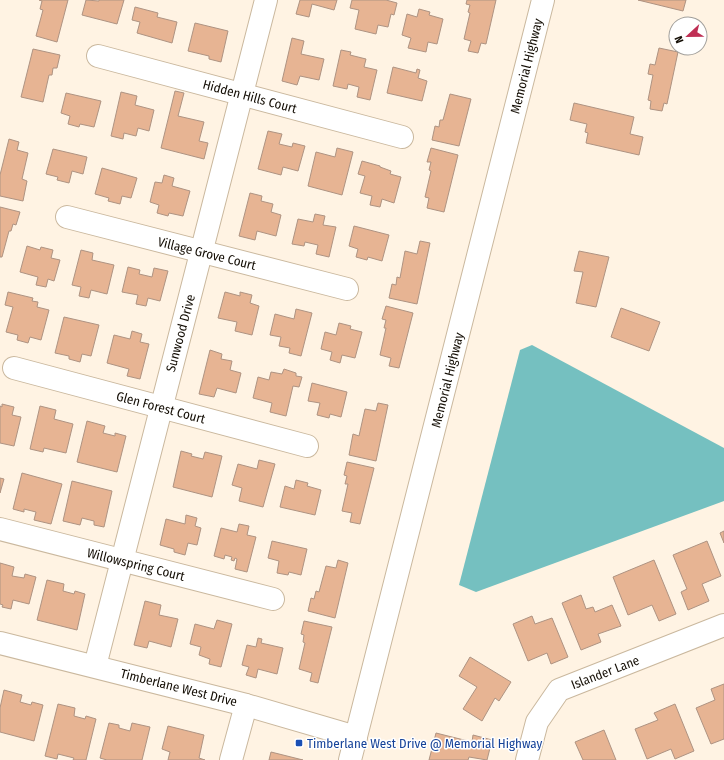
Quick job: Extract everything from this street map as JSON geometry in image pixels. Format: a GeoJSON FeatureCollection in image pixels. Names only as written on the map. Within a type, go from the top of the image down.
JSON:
{"type":"FeatureCollection","features":[{"type":"Feature","properties":{"kind":"street","name":"Sunwood Drive"},"geometry":{"type":"LineString","coordinates":[[95,666],[266,0]]}},
{"type":"Feature","properties":{"kind":"street","name":"Memorial Highway"},"geometry":{"type":"LineString","coordinates":[[350,760],[543,0]]}},
{"type":"Feature","properties":{"kind":"street","name":"Hidden Hills Court"},"geometry":{"type":"LineString","coordinates":[[98,56],[402,137]]}},
{"type":"Feature","properties":{"kind":"street","name":"Village Grove Court"},"geometry":{"type":"LineString","coordinates":[[67,217],[347,289]]}},
{"type":"Feature","properties":{"kind":"street","name":"Glen Forest Court"},"geometry":{"type":"LineString","coordinates":[[14,368],[307,446]]}},
{"type":"Feature","properties":{"kind":"street","name":"Willowspring Court"},"geometry":{"type":"LineString","coordinates":[[0,529],[273,599]]}},
{"type":"Feature","properties":{"kind":"street","name":"Islander Lane"},"geometry":{"type":"LineString","coordinates":[[527,760],[537,722],[559,690],[724,625]]}},
{"type":"Feature","properties":{"kind":"street","name":"Timberlane West Drive"},"geometry":{"type":"LineString","coordinates":[[0,643],[246,705],[356,737]]}},
{"type":"Feature","properties":{"kind":"street"},"geometry":{"type":"LineString","coordinates":[[231,760],[246,705]]}},
{"type":"Feature","properties":{"kind":"water"},"geometry":{"type":"Polygon","coordinates":[[[532,345],[724,448],[724,501],[476,592],[459,585],[520,350],[532,345]]]}},
{"type":"Feature","properties":{"kind":"building"},"geometry":{"type":"Polygon","coordinates":[[[39,0],[68,0],[57,42],[36,36],[43,10],[40,9],[42,1],[39,0]]]}},
{"type":"Feature","properties":{"kind":"building"},"geometry":{"type":"Polygon","coordinates":[[[86,0],[124,0],[117,24],[82,15],[86,0]]]}},
{"type":"Feature","properties":{"kind":"building"},"geometry":{"type":"Polygon","coordinates":[[[300,0],[337,0],[334,10],[312,4],[309,17],[296,14],[300,0]]]}},
{"type":"Feature","properties":{"kind":"building"},"geometry":{"type":"Polygon","coordinates":[[[352,0],[386,0],[397,3],[394,15],[391,14],[388,27],[378,25],[376,34],[355,29],[359,10],[350,8],[352,0]]]}},
{"type":"Feature","properties":{"kind":"building"},"geometry":{"type":"Polygon","coordinates":[[[467,0],[496,0],[486,44],[481,43],[478,53],[468,51],[471,41],[464,39],[470,13],[468,12],[470,5],[466,4],[467,0]]]}},
{"type":"Feature","properties":{"kind":"building"},"geometry":{"type":"Polygon","coordinates":[[[638,0],[686,0],[683,11],[638,0]]]}},
{"type":"Feature","properties":{"kind":"building"},"geometry":{"type":"Polygon","coordinates":[[[135,7],[158,13],[157,17],[177,22],[172,43],[137,33],[140,22],[132,20],[135,7]]]}},
{"type":"Feature","properties":{"kind":"building"},"geometry":{"type":"Polygon","coordinates":[[[419,9],[430,12],[429,15],[443,19],[437,44],[428,42],[426,52],[408,48],[411,38],[402,35],[407,14],[417,17],[419,9]]]}},
{"type":"Feature","properties":{"kind":"building"},"geometry":{"type":"Polygon","coordinates":[[[195,23],[228,31],[221,62],[209,59],[209,56],[188,51],[195,23]]]}},
{"type":"Feature","properties":{"kind":"building"},"geometry":{"type":"Polygon","coordinates":[[[292,38],[304,41],[301,54],[324,59],[319,80],[300,76],[297,85],[282,81],[292,38]]]}},
{"type":"Feature","properties":{"kind":"building"},"geometry":{"type":"Polygon","coordinates":[[[659,48],[668,50],[668,56],[677,56],[667,104],[664,103],[662,111],[650,109],[651,101],[648,100],[653,75],[648,74],[650,64],[655,65],[659,48]]]}},
{"type":"Feature","properties":{"kind":"building"},"geometry":{"type":"Polygon","coordinates":[[[33,49],[60,55],[57,68],[53,68],[52,75],[49,75],[43,102],[21,97],[33,49]]]}},
{"type":"Feature","properties":{"kind":"building"},"geometry":{"type":"Polygon","coordinates":[[[341,50],[351,52],[350,55],[366,59],[364,67],[377,70],[370,100],[357,97],[359,87],[348,84],[347,89],[333,86],[341,50]]]}},
{"type":"Feature","properties":{"kind":"building"},"geometry":{"type":"Polygon","coordinates":[[[393,67],[416,73],[417,69],[420,70],[418,78],[427,81],[422,101],[387,93],[393,67]]]}},
{"type":"Feature","properties":{"kind":"building"},"geometry":{"type":"Polygon","coordinates":[[[175,91],[184,93],[178,116],[204,122],[199,141],[208,143],[204,159],[161,148],[175,91]]]}},
{"type":"Feature","properties":{"kind":"building"},"geometry":{"type":"Polygon","coordinates":[[[121,92],[137,96],[135,105],[154,110],[149,131],[138,128],[136,136],[124,133],[123,139],[111,136],[121,92]]]}},
{"type":"Feature","properties":{"kind":"building"},"geometry":{"type":"Polygon","coordinates":[[[66,93],[101,101],[94,127],[80,124],[79,127],[68,124],[70,116],[61,113],[66,93]]]}},
{"type":"Feature","properties":{"kind":"building"},"geometry":{"type":"Polygon","coordinates":[[[450,94],[471,99],[459,146],[432,140],[435,126],[439,127],[440,120],[443,120],[450,94]]]}},
{"type":"Feature","properties":{"kind":"building"},"geometry":{"type":"Polygon","coordinates":[[[574,103],[634,117],[630,134],[643,137],[639,155],[586,143],[588,133],[585,132],[587,124],[570,120],[574,103]]]}},
{"type":"Feature","properties":{"kind":"building"},"geometry":{"type":"Polygon","coordinates":[[[268,131],[282,134],[279,144],[292,147],[293,143],[305,146],[298,171],[283,167],[281,175],[258,169],[268,131]]]}},
{"type":"Feature","properties":{"kind":"building"},"geometry":{"type":"Polygon","coordinates":[[[9,139],[19,142],[17,150],[28,153],[22,179],[27,181],[23,201],[0,196],[0,175],[9,139]]]}},
{"type":"Feature","properties":{"kind":"building"},"geometry":{"type":"Polygon","coordinates":[[[337,148],[353,152],[342,195],[308,186],[316,152],[335,157],[337,148]]]}},
{"type":"Feature","properties":{"kind":"building"},"geometry":{"type":"Polygon","coordinates":[[[431,148],[458,155],[444,212],[427,208],[429,198],[425,197],[431,171],[429,170],[431,162],[427,162],[431,148]]]}},
{"type":"Feature","properties":{"kind":"building"},"geometry":{"type":"Polygon","coordinates":[[[53,149],[87,157],[83,174],[72,171],[69,183],[57,180],[58,177],[46,174],[53,149]]]}},
{"type":"Feature","properties":{"kind":"building"},"geometry":{"type":"Polygon","coordinates":[[[362,161],[380,166],[391,171],[390,174],[401,177],[394,203],[382,199],[380,207],[370,205],[372,196],[360,193],[365,176],[358,174],[362,161]]]}},
{"type":"Feature","properties":{"kind":"building"},"geometry":{"type":"Polygon","coordinates":[[[102,168],[137,178],[131,198],[122,196],[120,204],[108,201],[109,198],[95,194],[102,168]]]}},
{"type":"Feature","properties":{"kind":"building"},"geometry":{"type":"Polygon","coordinates":[[[164,175],[174,178],[172,186],[190,191],[183,216],[169,213],[168,216],[157,213],[159,205],[150,202],[155,182],[162,183],[164,175]]]}},
{"type":"Feature","properties":{"kind":"building"},"geometry":{"type":"Polygon","coordinates":[[[250,193],[262,196],[261,201],[273,204],[271,212],[281,215],[276,236],[257,231],[255,240],[239,236],[250,193]]]}},
{"type":"Feature","properties":{"kind":"building"},"geometry":{"type":"Polygon","coordinates":[[[0,207],[20,212],[16,225],[13,224],[11,231],[9,231],[2,257],[0,257],[0,207]]]}},
{"type":"Feature","properties":{"kind":"building"},"geometry":{"type":"Polygon","coordinates":[[[315,214],[325,216],[323,225],[336,227],[329,257],[316,254],[318,245],[305,242],[304,246],[292,244],[298,219],[313,222],[315,214]]]}},
{"type":"Feature","properties":{"kind":"building"},"geometry":{"type":"Polygon","coordinates":[[[354,226],[389,235],[382,261],[368,257],[367,260],[356,257],[358,249],[349,246],[354,226]]]}},
{"type":"Feature","properties":{"kind":"building"},"geometry":{"type":"Polygon","coordinates":[[[420,241],[430,243],[417,304],[389,298],[392,284],[396,285],[397,277],[400,278],[405,251],[417,254],[420,241]]]}},
{"type":"Feature","properties":{"kind":"building"},"geometry":{"type":"Polygon","coordinates":[[[27,246],[40,250],[41,247],[53,250],[51,258],[60,260],[54,281],[48,279],[46,287],[36,285],[38,277],[20,272],[27,246]]]}},
{"type":"Feature","properties":{"kind":"building"},"geometry":{"type":"Polygon","coordinates":[[[81,250],[93,253],[92,260],[114,265],[107,294],[91,290],[89,298],[79,296],[81,287],[72,285],[81,250]]]}},
{"type":"Feature","properties":{"kind":"building"},"geometry":{"type":"Polygon","coordinates":[[[579,251],[609,257],[596,307],[576,303],[583,272],[574,271],[579,251]]]}},
{"type":"Feature","properties":{"kind":"building"},"geometry":{"type":"Polygon","coordinates":[[[128,267],[140,270],[139,274],[152,277],[154,268],[168,271],[160,301],[148,298],[146,306],[136,304],[138,295],[122,292],[128,267]]]}},
{"type":"Feature","properties":{"kind":"building"},"geometry":{"type":"Polygon","coordinates":[[[8,292],[33,298],[32,301],[38,302],[37,307],[49,310],[41,340],[30,337],[28,343],[17,340],[18,335],[6,332],[13,307],[5,305],[8,292]]]}},
{"type":"Feature","properties":{"kind":"building"},"geometry":{"type":"Polygon","coordinates":[[[225,292],[240,296],[240,292],[252,295],[250,303],[259,306],[252,335],[235,331],[237,322],[218,318],[225,292]]]}},
{"type":"Feature","properties":{"kind":"building"},"geometry":{"type":"Polygon","coordinates":[[[386,306],[413,313],[399,368],[389,366],[391,358],[380,355],[386,328],[384,328],[386,320],[382,319],[386,306]]]}},
{"type":"Feature","properties":{"kind":"building"},"geometry":{"type":"Polygon","coordinates":[[[621,308],[660,322],[649,351],[611,337],[621,308]]]}},
{"type":"Feature","properties":{"kind":"building"},"geometry":{"type":"Polygon","coordinates":[[[296,309],[312,313],[301,356],[289,353],[290,348],[279,346],[281,337],[270,335],[275,314],[294,319],[296,309]]]}},
{"type":"Feature","properties":{"kind":"building"},"geometry":{"type":"Polygon","coordinates":[[[64,317],[99,325],[91,356],[82,354],[80,362],[69,359],[69,356],[55,353],[64,317]]]}},
{"type":"Feature","properties":{"kind":"building"},"geometry":{"type":"Polygon","coordinates":[[[339,323],[351,326],[350,329],[362,332],[355,358],[342,355],[340,363],[330,360],[332,352],[321,349],[325,332],[336,335],[339,323]]]}},
{"type":"Feature","properties":{"kind":"building"},"geometry":{"type":"Polygon","coordinates":[[[132,331],[142,334],[140,342],[149,344],[140,379],[127,376],[129,369],[107,363],[114,335],[130,339],[132,331]]]}},
{"type":"Feature","properties":{"kind":"building"},"geometry":{"type":"Polygon","coordinates":[[[210,350],[222,354],[221,359],[232,361],[230,370],[241,373],[236,393],[217,388],[214,397],[199,394],[210,350]]]}},
{"type":"Feature","properties":{"kind":"building"},"geometry":{"type":"Polygon","coordinates":[[[284,369],[296,373],[296,376],[302,377],[299,387],[293,386],[286,416],[270,412],[272,403],[253,398],[258,377],[269,380],[271,372],[282,374],[284,369]]]}},
{"type":"Feature","properties":{"kind":"building"},"geometry":{"type":"Polygon","coordinates":[[[312,383],[347,392],[341,417],[330,414],[329,418],[317,415],[320,403],[308,401],[312,383]]]}},
{"type":"Feature","properties":{"kind":"building"},"geometry":{"type":"Polygon","coordinates":[[[378,403],[388,405],[376,461],[349,455],[353,434],[359,436],[365,409],[376,411],[378,403]]]}},
{"type":"Feature","properties":{"kind":"building"},"geometry":{"type":"Polygon","coordinates":[[[2,404],[14,407],[12,415],[21,417],[14,446],[0,443],[0,406],[2,407],[2,404]]]}},
{"type":"Feature","properties":{"kind":"building"},"geometry":{"type":"Polygon","coordinates":[[[40,406],[56,410],[54,419],[73,424],[66,453],[44,448],[43,452],[30,449],[40,406]]]}},
{"type":"Feature","properties":{"kind":"building"},"geometry":{"type":"Polygon","coordinates":[[[87,421],[105,426],[103,433],[115,436],[115,433],[126,436],[117,472],[77,462],[87,421]]]}},
{"type":"Feature","properties":{"kind":"building"},"geometry":{"type":"Polygon","coordinates":[[[181,451],[192,454],[191,456],[203,459],[205,452],[222,456],[212,497],[173,487],[181,451]]]}},
{"type":"Feature","properties":{"kind":"building"},"geometry":{"type":"Polygon","coordinates":[[[259,460],[275,464],[263,507],[239,501],[242,488],[232,485],[238,464],[257,469],[259,460]]]}},
{"type":"Feature","properties":{"kind":"building"},"geometry":{"type":"Polygon","coordinates":[[[347,462],[374,468],[360,524],[350,522],[352,513],[342,511],[348,484],[345,484],[347,476],[344,475],[347,462]]]}},
{"type":"Feature","properties":{"kind":"building"},"geometry":{"type":"Polygon","coordinates":[[[22,473],[62,484],[51,524],[34,520],[36,512],[24,509],[24,512],[13,509],[22,473]]]}},
{"type":"Feature","properties":{"kind":"building"},"geometry":{"type":"Polygon","coordinates":[[[0,478],[4,479],[0,493],[0,478]]]}},
{"type":"Feature","properties":{"kind":"building"},"geometry":{"type":"Polygon","coordinates":[[[296,480],[308,483],[307,486],[321,490],[315,515],[280,507],[285,486],[294,489],[296,480]]]}},
{"type":"Feature","properties":{"kind":"building"},"geometry":{"type":"Polygon","coordinates":[[[72,481],[112,491],[104,527],[94,525],[94,521],[82,518],[80,525],[63,521],[72,481]]]}},
{"type":"Feature","properties":{"kind":"building"},"geometry":{"type":"Polygon","coordinates":[[[186,515],[197,518],[195,526],[201,528],[197,545],[188,543],[185,555],[174,552],[174,549],[160,545],[166,519],[185,524],[186,515]]]}},
{"type":"Feature","properties":{"kind":"building"},"geometry":{"type":"Polygon","coordinates":[[[239,524],[249,526],[247,535],[256,537],[247,572],[235,569],[237,559],[235,558],[234,561],[231,560],[232,557],[225,555],[224,559],[214,556],[221,528],[237,532],[239,524]]]}},
{"type":"Feature","properties":{"kind":"building"},"geometry":{"type":"Polygon","coordinates":[[[724,531],[724,543],[720,533],[724,531]]]}},
{"type":"Feature","properties":{"kind":"building"},"geometry":{"type":"Polygon","coordinates":[[[272,541],[307,549],[301,575],[289,572],[288,575],[277,573],[279,561],[268,558],[272,541]]]}},
{"type":"Feature","properties":{"kind":"building"},"geometry":{"type":"Polygon","coordinates":[[[707,541],[721,576],[702,584],[709,601],[688,610],[681,592],[687,589],[673,555],[707,541]]]}},
{"type":"Feature","properties":{"kind":"building"},"geometry":{"type":"Polygon","coordinates":[[[338,560],[348,563],[335,618],[308,611],[311,598],[314,599],[316,591],[319,592],[326,566],[336,568],[338,560]]]}},
{"type":"Feature","properties":{"kind":"building"},"geometry":{"type":"Polygon","coordinates":[[[654,560],[676,614],[659,621],[652,605],[628,615],[613,577],[654,560]]]}},
{"type":"Feature","properties":{"kind":"building"},"geometry":{"type":"Polygon","coordinates":[[[0,563],[14,567],[12,576],[24,578],[25,574],[36,577],[29,604],[13,600],[11,609],[2,607],[3,605],[0,604],[0,563]]]}},
{"type":"Feature","properties":{"kind":"building"},"geometry":{"type":"Polygon","coordinates":[[[47,580],[64,584],[63,591],[74,594],[75,591],[85,594],[77,630],[37,620],[47,580]]]}},
{"type":"Feature","properties":{"kind":"building"},"geometry":{"type":"Polygon","coordinates":[[[581,595],[586,609],[593,607],[595,612],[612,605],[621,626],[598,634],[601,642],[581,650],[562,603],[581,595]]]}},
{"type":"Feature","properties":{"kind":"building"},"geometry":{"type":"Polygon","coordinates":[[[145,601],[161,605],[159,615],[178,619],[171,647],[149,641],[147,648],[134,645],[145,601]]]}},
{"type":"Feature","properties":{"kind":"building"},"geometry":{"type":"Polygon","coordinates":[[[532,616],[535,624],[552,618],[568,657],[551,664],[547,653],[528,661],[513,624],[532,616]]]}},
{"type":"Feature","properties":{"kind":"building"},"geometry":{"type":"Polygon","coordinates":[[[217,620],[232,624],[221,667],[209,664],[210,659],[199,655],[201,647],[190,644],[195,624],[214,629],[217,620]]]}},
{"type":"Feature","properties":{"kind":"building"},"geometry":{"type":"Polygon","coordinates":[[[304,621],[332,627],[318,683],[310,681],[312,673],[299,669],[305,643],[303,642],[304,635],[301,634],[304,621]]]}},
{"type":"Feature","properties":{"kind":"building"},"geometry":{"type":"Polygon","coordinates":[[[258,638],[262,639],[261,643],[283,648],[277,674],[258,669],[256,678],[246,675],[249,667],[242,665],[247,645],[256,647],[258,638]]]}},
{"type":"Feature","properties":{"kind":"building"},"geometry":{"type":"Polygon","coordinates":[[[470,657],[511,682],[499,701],[495,698],[482,721],[463,709],[477,687],[459,676],[470,657]]]}},
{"type":"Feature","properties":{"kind":"building"},"geometry":{"type":"Polygon","coordinates":[[[724,684],[724,739],[711,744],[696,708],[715,700],[711,689],[724,684]]]}},
{"type":"Feature","properties":{"kind":"building"},"geometry":{"type":"Polygon","coordinates":[[[4,690],[22,695],[20,702],[31,705],[32,702],[43,705],[34,741],[0,732],[0,708],[4,690]]]}},
{"type":"Feature","properties":{"kind":"building"},"geometry":{"type":"Polygon","coordinates":[[[58,704],[75,708],[74,716],[85,719],[86,716],[96,719],[86,760],[73,760],[74,758],[58,754],[57,759],[45,756],[58,704]]]}},
{"type":"Feature","properties":{"kind":"building"},"geometry":{"type":"Polygon","coordinates":[[[675,704],[694,751],[675,759],[671,749],[647,759],[635,729],[658,720],[654,713],[675,704]]]}},
{"type":"Feature","properties":{"kind":"building"},"geometry":{"type":"Polygon","coordinates":[[[109,723],[119,725],[119,728],[130,731],[132,723],[150,727],[142,760],[107,760],[100,758],[109,723]]]}},
{"type":"Feature","properties":{"kind":"building"},"geometry":{"type":"Polygon","coordinates":[[[168,726],[204,735],[199,758],[205,760],[168,760],[170,752],[162,749],[168,726]]]}},
{"type":"Feature","properties":{"kind":"building"},"geometry":{"type":"Polygon","coordinates":[[[604,730],[616,760],[583,760],[575,742],[604,730]]]}},
{"type":"Feature","properties":{"kind":"building"},"geometry":{"type":"Polygon","coordinates":[[[436,733],[472,742],[473,735],[492,740],[487,760],[469,757],[468,760],[429,760],[436,733]]]}},
{"type":"Feature","properties":{"kind":"building"},"geometry":{"type":"Polygon","coordinates":[[[271,752],[303,760],[269,760],[271,752]]]}},
{"type":"Feature","properties":{"kind":"place","name":"Timberlane West Drive @ Memorial Highway"},"geometry":{"type":"Point","coordinates":[299,743]}}]}
